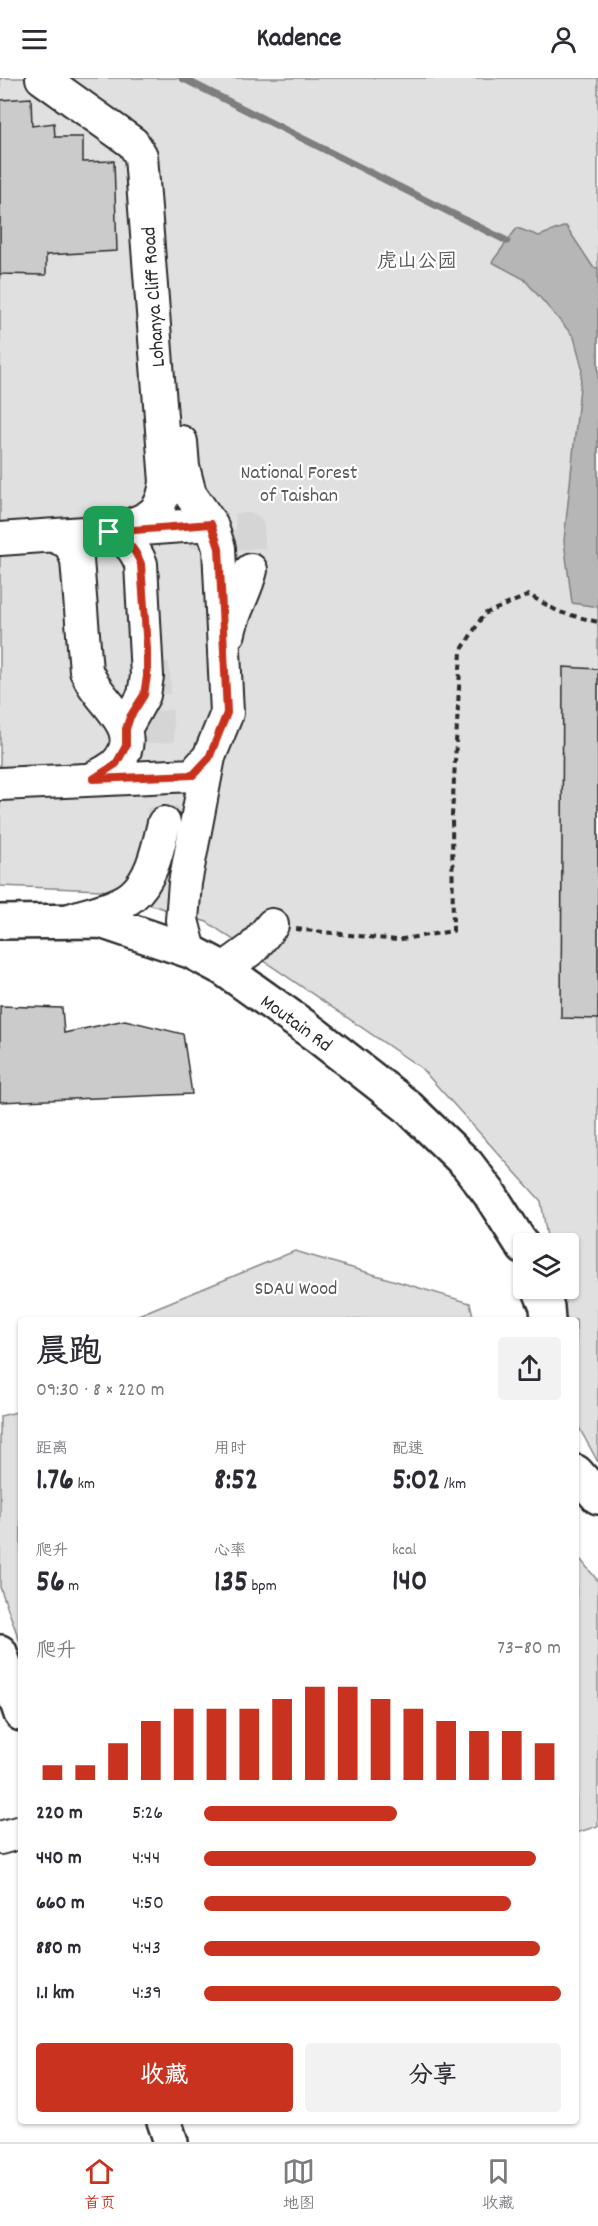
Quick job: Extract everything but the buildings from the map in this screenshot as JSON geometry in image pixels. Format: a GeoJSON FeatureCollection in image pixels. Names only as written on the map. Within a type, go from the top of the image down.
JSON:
{"type":"FeatureCollection","features":[{"type":"Feature","properties":{"kind":"main road","name":"Moutain Rd"},"geometry":{"type":"LineString","coordinates":[[0,922],[101,921],[190,951],[224,969],[316,1035],[407,1106],[467,1164],[514,1233]]}},
{"type":"Feature","properties":{"kind":"main road"},"geometry":{"type":"LineString","coordinates":[[544,1299],[548,1317]]}},
{"type":"Feature","properties":{"kind":"main road"},"geometry":{"type":"LineString","coordinates":[[579,1475],[598,1497]]}},
{"type":"Feature","properties":{"kind":"main road"},"geometry":{"type":"LineString","coordinates":[[0,1652],[18,1705]]}},
{"type":"Feature","properties":{"kind":"main road"},"geometry":{"type":"LineString","coordinates":[[165,2124],[171,2142]]}},
{"type":"Feature","properties":{"kind":"street","name":"Lohanya Cliff Road"},"geometry":{"type":"LineString","coordinates":[[42,78],[133,142],[141,156],[166,482],[164,499],[148,519],[109,532]]}},
{"type":"Feature","properties":{"kind":"street","name":"Lohanya Cliff Road"},"geometry":{"type":"LineString","coordinates":[[71,78],[153,138],[158,152],[183,467],[190,494],[211,524],[219,548],[225,652]]}},
{"type":"Feature","properties":{"kind":"street"},"geometry":{"type":"LineString","coordinates":[[0,539],[211,524]]}},
{"type":"Feature","properties":{"kind":"street"},"geometry":{"type":"LineString","coordinates":[[93,779],[116,764],[126,746],[126,729],[144,695],[147,676],[141,564],[135,548],[127,540],[109,532]]}},
{"type":"Feature","properties":{"kind":"street"},"geometry":{"type":"LineString","coordinates":[[54,536],[69,543],[77,560],[86,670],[94,686],[119,716],[126,729]]}},
{"type":"Feature","properties":{"kind":"street"},"geometry":{"type":"LineString","coordinates":[[190,951],[182,920],[184,883],[209,758],[227,713],[225,652],[232,618],[247,586],[251,570]]}},
{"type":"Feature","properties":{"kind":"street"},"geometry":{"type":"LineString","coordinates":[[0,784],[193,775],[209,758]]}},
{"type":"Feature","properties":{"kind":"street"},"geometry":{"type":"LineString","coordinates":[[66,921],[116,904],[132,896],[146,878],[158,850],[164,824]]}},
{"type":"Feature","properties":{"kind":"street"},"geometry":{"type":"LineString","coordinates":[[224,969],[254,948],[272,925]]}},
{"type":"Feature","properties":{"kind":"street"},"geometry":{"type":"LineString","coordinates":[[0,1838],[18,1833]]}},
{"type":"Feature","properties":{"kind":"path"},"geometry":{"type":"LineString","coordinates":[[272,925],[396,940],[453,931],[452,816],[461,651],[484,614],[529,595],[559,612],[598,622]]}},
{"type":"Feature","properties":{"kind":"green space","name":"National Forest of Taishan"},"geometry":{"type":"Polygon","coordinates":[[[0,78],[598,78],[598,1462],[579,1427],[579,1317],[559,1317],[556,1299],[579,1299],[579,1233],[546,1233],[541,1201],[421,1068],[207,922],[102,890],[0,886],[0,78]]]}},
{"type":"Feature","properties":{"kind":"green space","name":"SDAU Wood"},"geometry":{"type":"Polygon","coordinates":[[[295,1251],[470,1303],[473,1317],[136,1317],[295,1251]]]}},
{"type":"Feature","properties":{"kind":"green space"},"geometry":{"type":"Polygon","coordinates":[[[18,1412],[18,1637],[0,1587],[0,1416],[18,1412]]]}},
{"type":"Feature","properties":{"kind":"green space"},"geometry":{"type":"Polygon","coordinates":[[[579,1558],[598,1581],[598,1826],[579,1832],[579,1558]]]}},
{"type":"Feature","properties":{"kind":"shaded area"},"geometry":{"type":"Polygon","coordinates":[[[566,226],[593,267],[598,268],[598,607],[572,603],[564,541],[582,368],[574,337],[524,279],[492,262],[517,228],[539,236],[566,226]]]}},
{"type":"Feature","properties":{"kind":"waterway"},"geometry":{"type":"LineString","coordinates":[[182,78],[507,241]]}},
{"type":"Feature","properties":{"kind":"tunnel"},"geometry":{"type":"LineString","coordinates":[[188,532],[248,529],[251,570]]}},
{"type":"Feature","properties":{"kind":"tunnel"},"geometry":{"type":"LineString","coordinates":[[153,663],[164,823]]}},
{"type":"Feature","properties":{"kind":"route"},"geometry":{"type":"LineString","coordinates":[[211,524],[219,548],[227,713],[209,758],[193,775],[93,779],[116,764],[126,746],[126,729],[130,717],[144,695],[147,676],[141,564],[135,548],[127,540],[109,532],[211,524]]}},
{"type":"Feature","properties":{"kind":"park label","name":"虎山公园"},"geometry":{"type":"Point","coordinates":[417,260]}}]}
